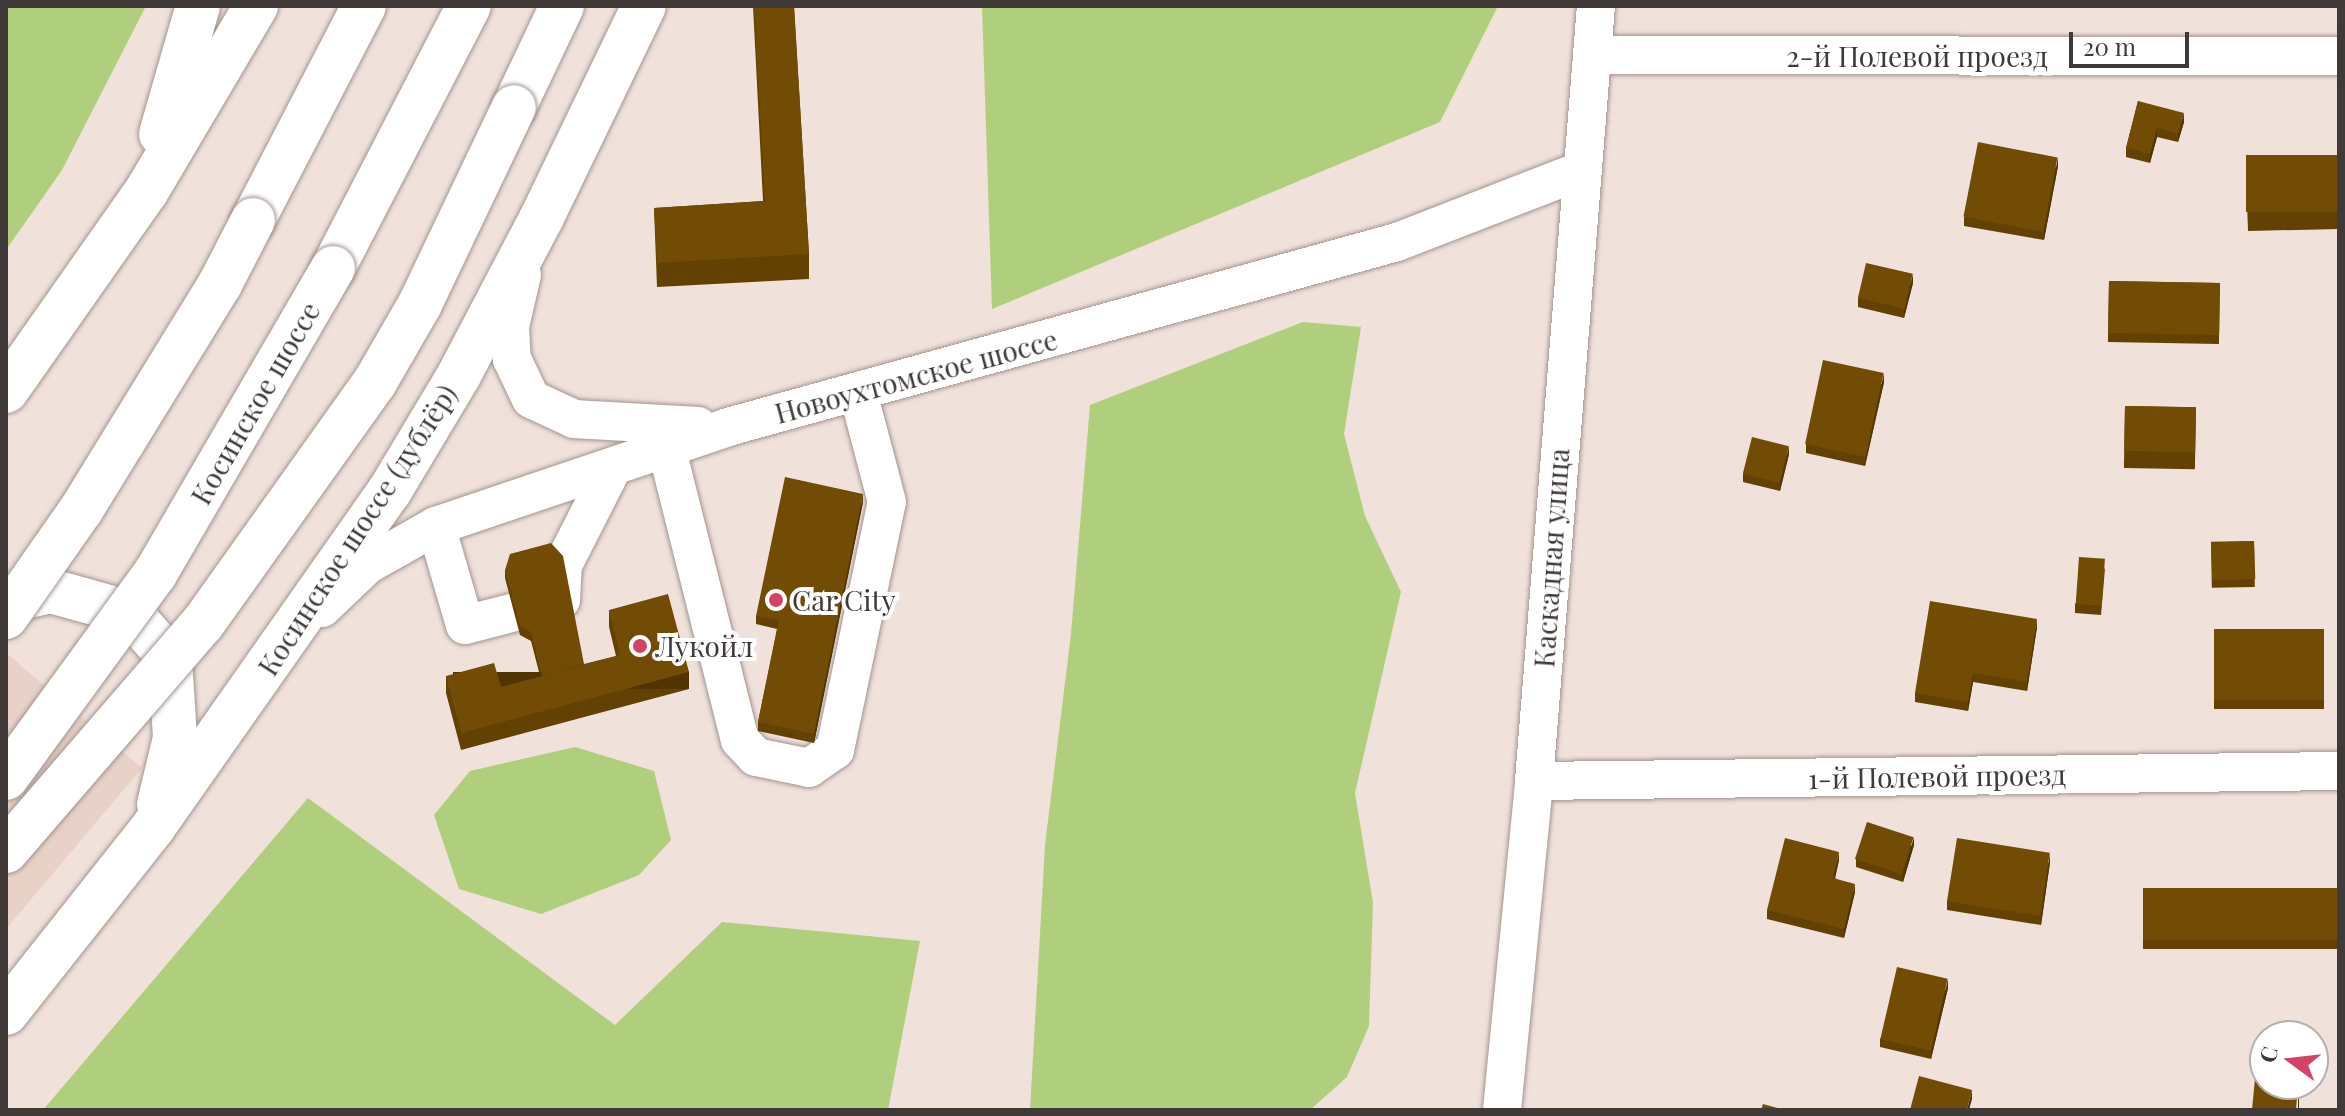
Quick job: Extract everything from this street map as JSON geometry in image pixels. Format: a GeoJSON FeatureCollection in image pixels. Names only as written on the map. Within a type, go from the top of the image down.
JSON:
{"type":"FeatureCollection","features":[{"type":"Feature","properties":{"kind":"main road"},"geometry":{"type":"LineString","coordinates":[[140,200],[198,6]]}},
{"type":"Feature","properties":{"kind":"main road"},"geometry":{"type":"LineString","coordinates":[[6,391],[140,200],[256,6]]}},
{"type":"Feature","properties":{"kind":"main road"},"geometry":{"type":"LineString","coordinates":[[6,617],[81,510],[220,284],[364,6]]}},
{"type":"Feature","properties":{"kind":"main road","name":"Косинское шоссе"},"geometry":{"type":"LineString","coordinates":[[6,778],[155,574],[333,268],[469,6]]}},
{"type":"Feature","properties":{"kind":"main road"},"geometry":{"type":"LineString","coordinates":[[6,851],[203,623],[375,382],[420,304],[562,6]]}},
{"type":"Feature","properties":{"kind":"main road","name":"Косинское шоссе (дублёр)"},"geometry":{"type":"LineString","coordinates":[[6,1013],[154,826],[285,643],[451,388],[542,217],[644,6]]}},
{"type":"Feature","properties":{"kind":"main road"},"geometry":{"type":"LineString","coordinates":[[6,601],[51,591],[130,613],[170,658],[175,738],[154,826]]}},
{"type":"Feature","properties":{"kind":"street","name":"Каскадная улица"},"geometry":{"type":"LineString","coordinates":[[1502,1110],[1534,781],[1580,171],[1596,6]]}},
{"type":"Feature","properties":{"kind":"street","name":"2-й Полевой проезд"},"geometry":{"type":"LineString","coordinates":[[1592,55],[2339,56]]}},
{"type":"Feature","properties":{"kind":"street","name":"Новоухтомское шоссе"},"geometry":{"type":"LineString","coordinates":[[285,643],[367,565],[436,526],[728,427],[1397,242],[1580,171]]}},
{"type":"Feature","properties":{"kind":"street"},"geometry":{"type":"LineString","coordinates":[[542,217],[510,326],[512,359],[531,399],[585,420],[728,427]]}},
{"type":"Feature","properties":{"kind":"street"},"geometry":{"type":"LineString","coordinates":[[666,446],[740,740],[756,757],[809,768],[835,750],[887,502],[858,392]]}},
{"type":"Feature","properties":{"kind":"street"},"geometry":{"type":"LineString","coordinates":[[436,526],[465,625],[561,600],[563,565],[613,467]]}},
{"type":"Feature","properties":{"kind":"street","name":"1-й Полевой проезд"},"geometry":{"type":"LineString","coordinates":[[1534,781],[2339,771]]}},
{"type":"Feature","properties":{"kind":"shaded area"},"geometry":{"type":"Polygon","coordinates":[[[6,653],[142,768],[6,929],[6,653]]]}},
{"type":"Feature","properties":{"kind":"green space"},"geometry":{"type":"Polygon","coordinates":[[[6,6],[146,6],[62,170],[6,250],[6,6]]]}},
{"type":"Feature","properties":{"kind":"green space"},"geometry":{"type":"Polygon","coordinates":[[[982,6],[1498,6],[1440,122],[992,309],[982,6]]]}},
{"type":"Feature","properties":{"kind":"green space"},"geometry":{"type":"Polygon","coordinates":[[[1303,322],[1361,327],[1344,434],[1365,516],[1401,592],[1355,793],[1373,903],[1369,1026],[1347,1077],[1310,1110],[1030,1110],[1045,845],[1071,634],[1090,405],[1303,322]]]}},
{"type":"Feature","properties":{"kind":"green space"},"geometry":{"type":"Polygon","coordinates":[[[575,747],[654,771],[671,840],[639,875],[541,914],[459,889],[434,815],[470,771],[575,747]]]}},
{"type":"Feature","properties":{"kind":"green space"},"geometry":{"type":"Polygon","coordinates":[[[308,798],[615,1025],[722,922],[920,941],[888,1110],[43,1110],[308,798]]]}},
{"type":"Feature","properties":{"kind":"building"},"geometry":{"type":"Polygon","coordinates":[[[754,6],[794,6],[809,254],[657,263],[654,208],[765,201],[754,6]]]}},
{"type":"Feature","properties":{"kind":"building"},"geometry":{"type":"Polygon","coordinates":[[[2138,101],[2184,113],[2178,134],[2157,128],[2150,154],[2126,148],[2138,101]]]}},
{"type":"Feature","properties":{"kind":"building"},"geometry":{"type":"Polygon","coordinates":[[[1978,142],[2058,157],[2043,232],[1963,217],[1978,142]]]}},
{"type":"Feature","properties":{"kind":"building"},"geometry":{"type":"Polygon","coordinates":[[[2246,155],[2339,155],[2339,212],[2246,212],[2246,155]]]}},
{"type":"Feature","properties":{"kind":"building"},"geometry":{"type":"Polygon","coordinates":[[[1866,263],[1913,274],[1905,309],[1858,298],[1866,263]]]}},
{"type":"Feature","properties":{"kind":"building"},"geometry":{"type":"Polygon","coordinates":[[[2109,281],[2220,283],[2219,335],[2108,333],[2109,281]]]}},
{"type":"Feature","properties":{"kind":"building"},"geometry":{"type":"Polygon","coordinates":[[[1823,360],[1884,373],[1866,457],[1805,444],[1823,360]]]}},
{"type":"Feature","properties":{"kind":"building"},"geometry":{"type":"Polygon","coordinates":[[[2125,406],[2196,407],[2195,452],[2124,451],[2125,406]]]}},
{"type":"Feature","properties":{"kind":"building"},"geometry":{"type":"Polygon","coordinates":[[[1752,437],[1789,446],[1780,483],[1743,474],[1752,437]]]}},
{"type":"Feature","properties":{"kind":"building"},"geometry":{"type":"Polygon","coordinates":[[[785,477],[863,494],[814,734],[758,722],[779,620],[756,616],[785,477]]]}},
{"type":"Feature","properties":{"kind":"building"},"geometry":{"type":"Polygon","coordinates":[[[2254,541],[2255,579],[2212,580],[2211,543],[2254,541]]]}},
{"type":"Feature","properties":{"kind":"building"},"geometry":{"type":"Polygon","coordinates":[[[551,543],[563,556],[584,664],[542,676],[531,632],[520,626],[505,570],[510,554],[551,543]]]}},
{"type":"Feature","properties":{"kind":"building"},"geometry":{"type":"Polygon","coordinates":[[[2079,557],[2105,559],[2102,606],[2076,604],[2079,557]]]}},
{"type":"Feature","properties":{"kind":"building"},"geometry":{"type":"Polygon","coordinates":[[[668,594],[689,672],[461,733],[446,676],[494,663],[501,687],[620,655],[609,610],[668,594]]]}},
{"type":"Feature","properties":{"kind":"building"},"geometry":{"type":"Polygon","coordinates":[[[1930,601],[2037,619],[2027,682],[1973,673],[1968,702],[1915,693],[1930,601]]]}},
{"type":"Feature","properties":{"kind":"building"},"geometry":{"type":"Polygon","coordinates":[[[2214,629],[2324,629],[2324,700],[2214,700],[2214,629]]]}},
{"type":"Feature","properties":{"kind":"building"},"geometry":{"type":"Polygon","coordinates":[[[1867,822],[1914,837],[1902,874],[1855,859],[1867,822]]]}},
{"type":"Feature","properties":{"kind":"building"},"geometry":{"type":"Polygon","coordinates":[[[1785,838],[1839,852],[1833,878],[1855,884],[1844,929],[1767,910],[1785,838]]]}},
{"type":"Feature","properties":{"kind":"building"},"geometry":{"type":"Polygon","coordinates":[[[1957,838],[2050,853],[2040,916],[1947,901],[1957,838]]]}},
{"type":"Feature","properties":{"kind":"building"},"geometry":{"type":"Polygon","coordinates":[[[2143,888],[2339,888],[2339,940],[2143,940],[2143,888]]]}},
{"type":"Feature","properties":{"kind":"building"},"geometry":{"type":"Polygon","coordinates":[[[1897,967],[1948,979],[1931,1051],[1880,1039],[1897,967]]]}},
{"type":"Feature","properties":{"kind":"building"},"geometry":{"type":"Polygon","coordinates":[[[1919,1076],[1972,1090],[1967,1110],[1910,1110],[1919,1076]]]}},
{"type":"Feature","properties":{"kind":"building"},"geometry":{"type":"Polygon","coordinates":[[[2253,1100],[2297,1100],[2296,1110],[2252,1110],[2253,1100]]]}},
{"type":"Feature","properties":{"kind":"building"},"geometry":{"type":"Polygon","coordinates":[[[1763,1104],[1785,1110],[1761,1110],[1763,1104]]]}},
{"type":"Feature","properties":{"kind":"place","name":"Car City"},"geometry":{"type":"Point","coordinates":[776,600]}},
{"type":"Feature","properties":{"kind":"place","name":"Лукойл"},"geometry":{"type":"Point","coordinates":[640,646]}}]}
